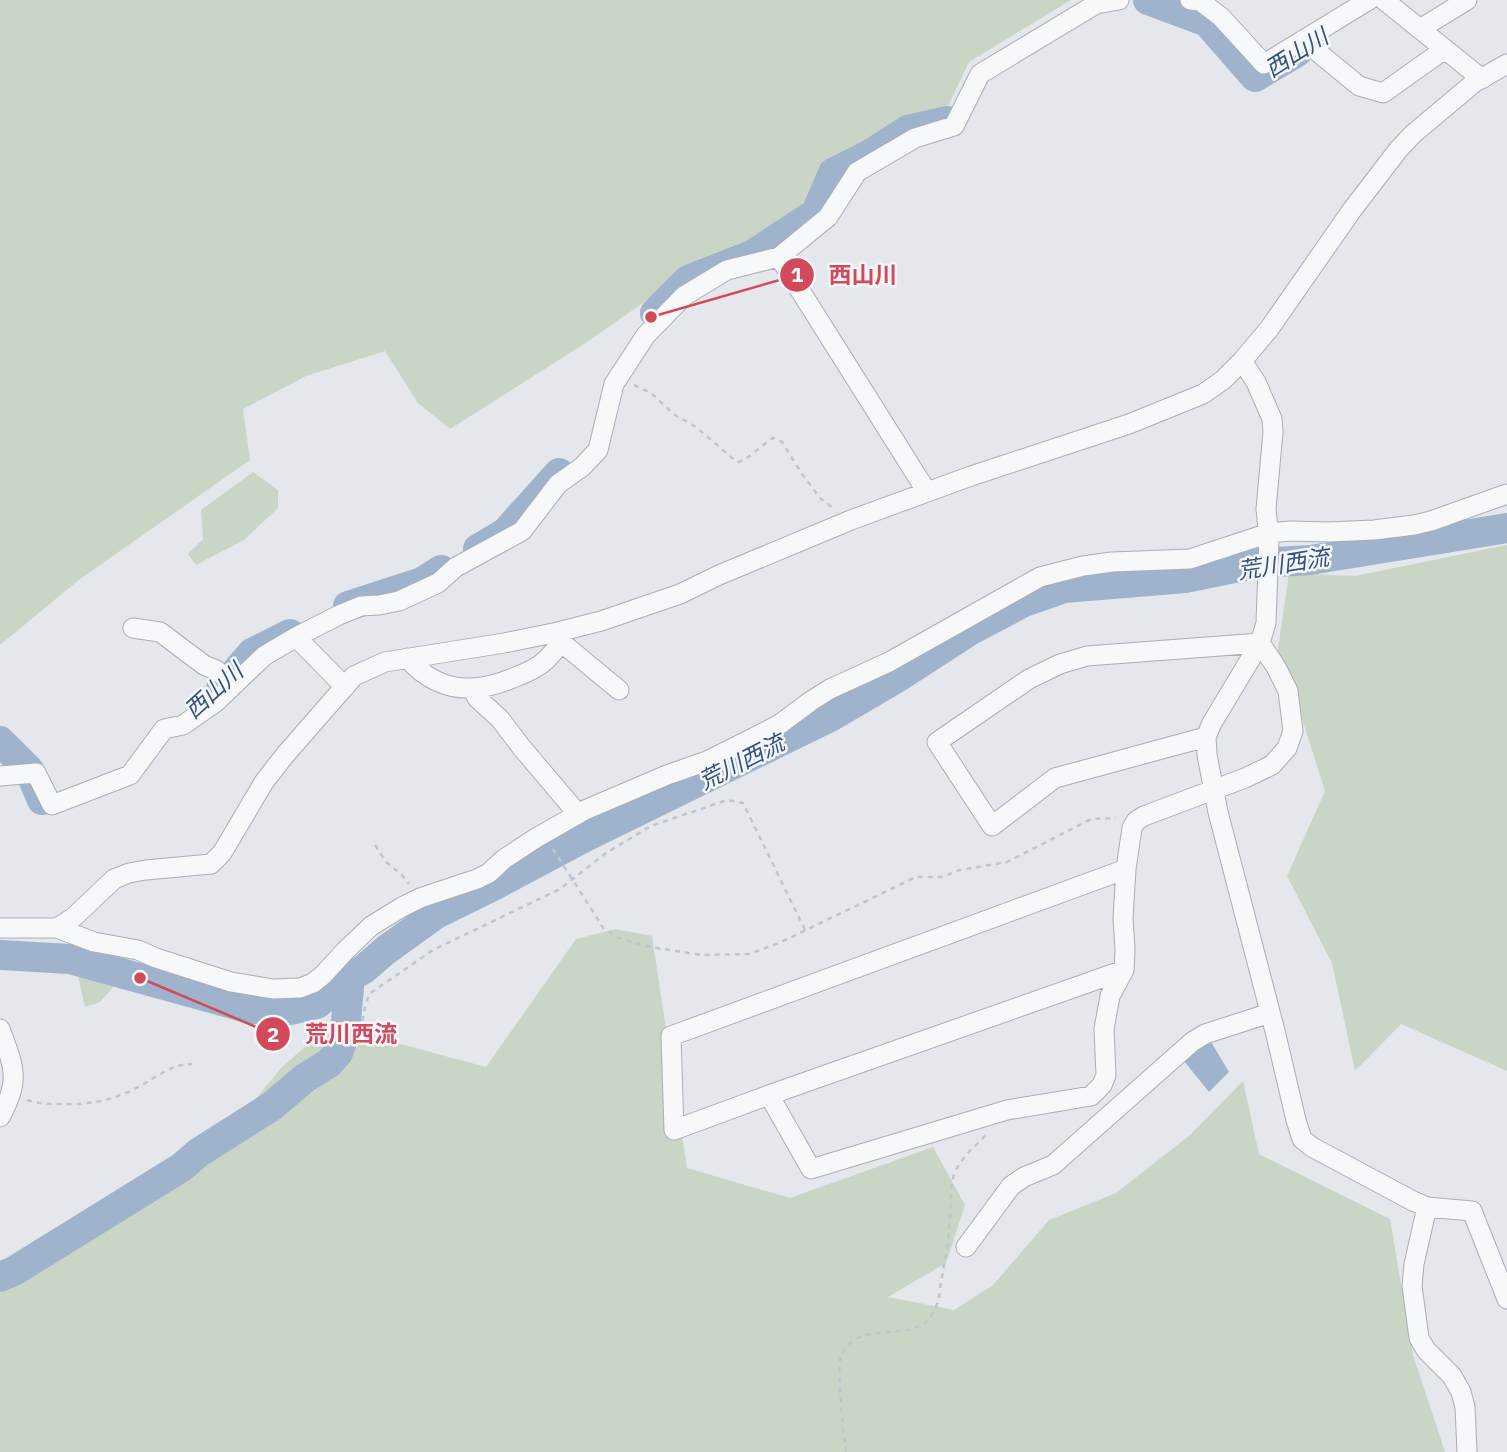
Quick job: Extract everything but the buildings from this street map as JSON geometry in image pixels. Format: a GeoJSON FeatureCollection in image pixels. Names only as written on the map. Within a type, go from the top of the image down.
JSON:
{"type":"FeatureCollection","features":[{"type":"Feature","properties":{"kind":"street"},"geometry":{"type":"LineString","coordinates":[[0,776],[36,773],[52,805],[130,775],[163,729],[183,725],[216,702],[264,656],[339,615],[361,606],[399,601],[438,583],[456,566],[522,531],[558,484],[582,467],[598,450],[614,384],[646,335],[684,296],[727,270],[779,257],[828,217],[857,172],[915,138],[954,126],[980,74],[1096,4],[1119,0]]}},
{"type":"Feature","properties":{"kind":"street"},"geometry":{"type":"LineString","coordinates":[[1198,0],[1221,17],[1264,65],[1369,0]]}},
{"type":"Feature","properties":{"kind":"street"},"geometry":{"type":"LineString","coordinates":[[1384,0],[1482,79]]}},
{"type":"Feature","properties":{"kind":"street"},"geometry":{"type":"LineString","coordinates":[[1420,29],[1467,0]]}},
{"type":"Feature","properties":{"kind":"street"},"geometry":{"type":"LineString","coordinates":[[1303,40],[1359,86],[1383,93],[1445,49]]}},
{"type":"Feature","properties":{"kind":"street"},"geometry":{"type":"LineString","coordinates":[[57,928],[74,917],[114,879],[146,870],[211,864],[222,853],[264,782],[285,755],[349,681],[385,662],[559,637],[680,594],[719,575],[927,492],[1129,424],[1203,394],[1223,380],[1269,329],[1398,150],[1413,134],[1482,79],[1507,64]]}},
{"type":"Feature","properties":{"kind":"street"},"geometry":{"type":"LineString","coordinates":[[779,257],[927,492]]}},
{"type":"Feature","properties":{"kind":"street"},"geometry":{"type":"LineString","coordinates":[[1242,360],[1256,382],[1272,419],[1266,509],[1269,536],[1266,623],[1260,643],[1212,723],[1206,737],[1207,755],[1212,790],[1302,1139],[1312,1147],[1427,1207],[1472,1211],[1507,1298]]}},
{"type":"Feature","properties":{"kind":"street"},"geometry":{"type":"LineString","coordinates":[[0,928],[57,928],[94,942],[138,950],[231,982],[273,989],[300,988],[323,975],[372,926],[420,898],[477,879],[489,873],[504,859],[578,814],[667,775],[707,761],[753,738],[830,689],[889,662],[1040,577],[1112,562],[1190,559],[1290,531],[1328,533],[1414,526],[1507,494]]}},
{"type":"Feature","properties":{"kind":"street"},"geometry":{"type":"LineString","coordinates":[[133,628],[160,632],[235,684]]}},
{"type":"Feature","properties":{"kind":"street"},"geometry":{"type":"LineString","coordinates":[[296,637],[349,681]]}},
{"type":"Feature","properties":{"kind":"street"},"geometry":{"type":"LineString","coordinates":[[407,658],[415,667],[438,682],[461,689],[481,689],[525,673],[546,661],[559,637]]}},
{"type":"Feature","properties":{"kind":"street"},"geometry":{"type":"LineString","coordinates":[[559,637],[619,690]]}},
{"type":"Feature","properties":{"kind":"street"},"geometry":{"type":"LineString","coordinates":[[1206,737],[1055,778],[992,826],[937,743],[1029,679],[1087,656],[1260,643]]}},
{"type":"Feature","properties":{"kind":"street"},"geometry":{"type":"LineString","coordinates":[[769,1096],[811,1169],[1007,1110],[1091,1096],[1102,1085],[1106,1075],[1104,1029],[1110,996],[1124,970],[1122,918],[1132,828],[1136,821],[1144,816],[1272,765],[1287,748],[1293,731],[1288,691],[1260,643]]}},
{"type":"Feature","properties":{"kind":"street"},"geometry":{"type":"LineString","coordinates":[[473,689],[477,698],[500,719],[578,814]]}},
{"type":"Feature","properties":{"kind":"street"},"geometry":{"type":"LineString","coordinates":[[1124,970],[674,1130],[671,1036],[1126,869]]}},
{"type":"Feature","properties":{"kind":"street"},"geometry":{"type":"LineString","coordinates":[[966,1247],[1010,1186],[1053,1165],[1192,1042],[1205,1034],[1270,1013]]}},
{"type":"Feature","properties":{"kind":"street"},"geometry":{"type":"LineString","coordinates":[[0,1029],[13,1069],[13,1091],[0,1117]]}},
{"type":"Feature","properties":{"kind":"street"},"geometry":{"type":"LineString","coordinates":[[1427,1207],[1414,1264],[1412,1286],[1419,1338],[1426,1350],[1452,1376],[1461,1392],[1465,1407],[1467,1452]]}},
{"type":"Feature","properties":{"kind":"path"},"geometry":{"type":"LineString","coordinates":[[619,378],[651,393],[675,415],[696,427],[737,462],[744,461],[773,438],[782,442],[821,499],[849,522]]}},
{"type":"Feature","properties":{"kind":"path"},"geometry":{"type":"LineString","coordinates":[[362,1041],[363,1015],[369,994],[433,950],[560,888],[606,853],[651,826],[727,800],[743,803],[805,930]]}},
{"type":"Feature","properties":{"kind":"path"},"geometry":{"type":"LineString","coordinates":[[548,840],[604,929],[619,938],[650,947],[702,955],[750,954],[916,877],[942,877],[960,870],[1007,862],[1091,819],[1129,817],[1136,821]]}},
{"type":"Feature","properties":{"kind":"path"},"geometry":{"type":"LineString","coordinates":[[375,845],[386,862],[402,874],[420,898]]}},
{"type":"Feature","properties":{"kind":"path"},"geometry":{"type":"LineString","coordinates":[[13,1091],[30,1101],[45,1104],[100,1102],[124,1094],[179,1064],[192,1064]]}},
{"type":"Feature","properties":{"kind":"path"},"geometry":{"type":"LineString","coordinates":[[846,1452],[839,1371],[841,1357],[850,1343],[861,1335],[917,1327],[930,1318],[937,1304],[950,1226],[951,1187],[955,1172],[963,1158],[989,1132]]}},
{"type":"Feature","properties":{"kind":"green space"},"geometry":{"type":"Polygon","coordinates":[[[0,0],[1071,0],[969,62],[944,115],[891,131],[831,165],[807,207],[752,246],[679,278],[587,342],[450,429],[418,403],[385,351],[306,376],[243,409],[250,460],[80,579],[0,645],[0,0]]]}},
{"type":"Feature","properties":{"kind":"green space"},"geometry":{"type":"Polygon","coordinates":[[[253,472],[278,490],[278,508],[244,540],[196,565],[188,554],[203,539],[201,510],[253,472]]]}},
{"type":"Feature","properties":{"kind":"green space"},"geometry":{"type":"Polygon","coordinates":[[[1507,545],[1507,1071],[1401,1024],[1355,1071],[1332,963],[1287,876],[1325,791],[1297,703],[1277,656],[1289,573],[1355,576],[1507,545]]]}},
{"type":"Feature","properties":{"kind":"green space"},"geometry":{"type":"Polygon","coordinates":[[[616,929],[652,936],[687,1168],[790,1198],[933,1147],[965,1205],[946,1263],[888,1297],[954,1310],[993,1285],[1049,1220],[1116,1193],[1190,1135],[1243,1081],[1259,1154],[1390,1219],[1413,1355],[1445,1452],[0,1452],[0,1265],[62,1237],[218,1145],[282,1067],[330,1025],[486,1067],[576,939],[616,929]]]}},
{"type":"Feature","properties":{"kind":"green space"},"geometry":{"type":"Polygon","coordinates":[[[114,963],[121,978],[100,1002],[85,1007],[76,967],[114,963]]]}},
{"type":"Feature","properties":{"kind":"water"},"geometry":{"type":"Polygon","coordinates":[[[1211,1042],[1229,1072],[1209,1092],[1184,1061],[1200,1047],[1211,1042]]]}},
{"type":"Feature","properties":{"kind":"waterway","name":"西山川"},"geometry":{"type":"LineString","coordinates":[[1148,0],[1207,22],[1255,77],[1297,52]]}},
{"type":"Feature","properties":{"kind":"waterway","name":"西山川"},"geometry":{"type":"LineString","coordinates":[[655,313],[688,280],[752,255],[816,213],[833,173],[869,155],[908,130],[948,121]]}},
{"type":"Feature","properties":{"kind":"waterway","name":"西山川"},"geometry":{"type":"LineString","coordinates":[[478,549],[505,533],[559,473]]}},
{"type":"Feature","properties":{"kind":"waterway","name":"荒川西流"},"geometry":{"type":"LineString","coordinates":[[0,955],[70,959],[251,1009],[291,1010],[317,1004],[436,914],[583,838],[830,717],[971,630],[1024,602],[1064,588],[1185,578],[1259,563],[1310,560],[1507,528]]}},
{"type":"Feature","properties":{"kind":"waterway","name":"西山川"},"geometry":{"type":"LineString","coordinates":[[348,606],[422,582],[441,570]]}},
{"type":"Feature","properties":{"kind":"waterway","name":"西山川"},"geometry":{"type":"LineString","coordinates":[[221,689],[252,653],[290,634]]}},
{"type":"Feature","properties":{"kind":"waterway","name":"西山川"},"geometry":{"type":"LineString","coordinates":[[0,741],[29,770],[42,800]]}},
{"type":"Feature","properties":{"kind":"waterway"},"geometry":{"type":"LineString","coordinates":[[0,1277],[14,1271],[182,1167],[198,1153],[272,1106],[305,1078],[329,1063],[338,1053],[345,1033],[350,977]]}},
{"type":"Feature","properties":{"kind":"place","name":"西山川"},"geometry":{"type":"Point","coordinates":[651,317]}},
{"type":"Feature","properties":{"kind":"place","name":"荒川西流"},"geometry":{"type":"Point","coordinates":[140,978]}}]}
